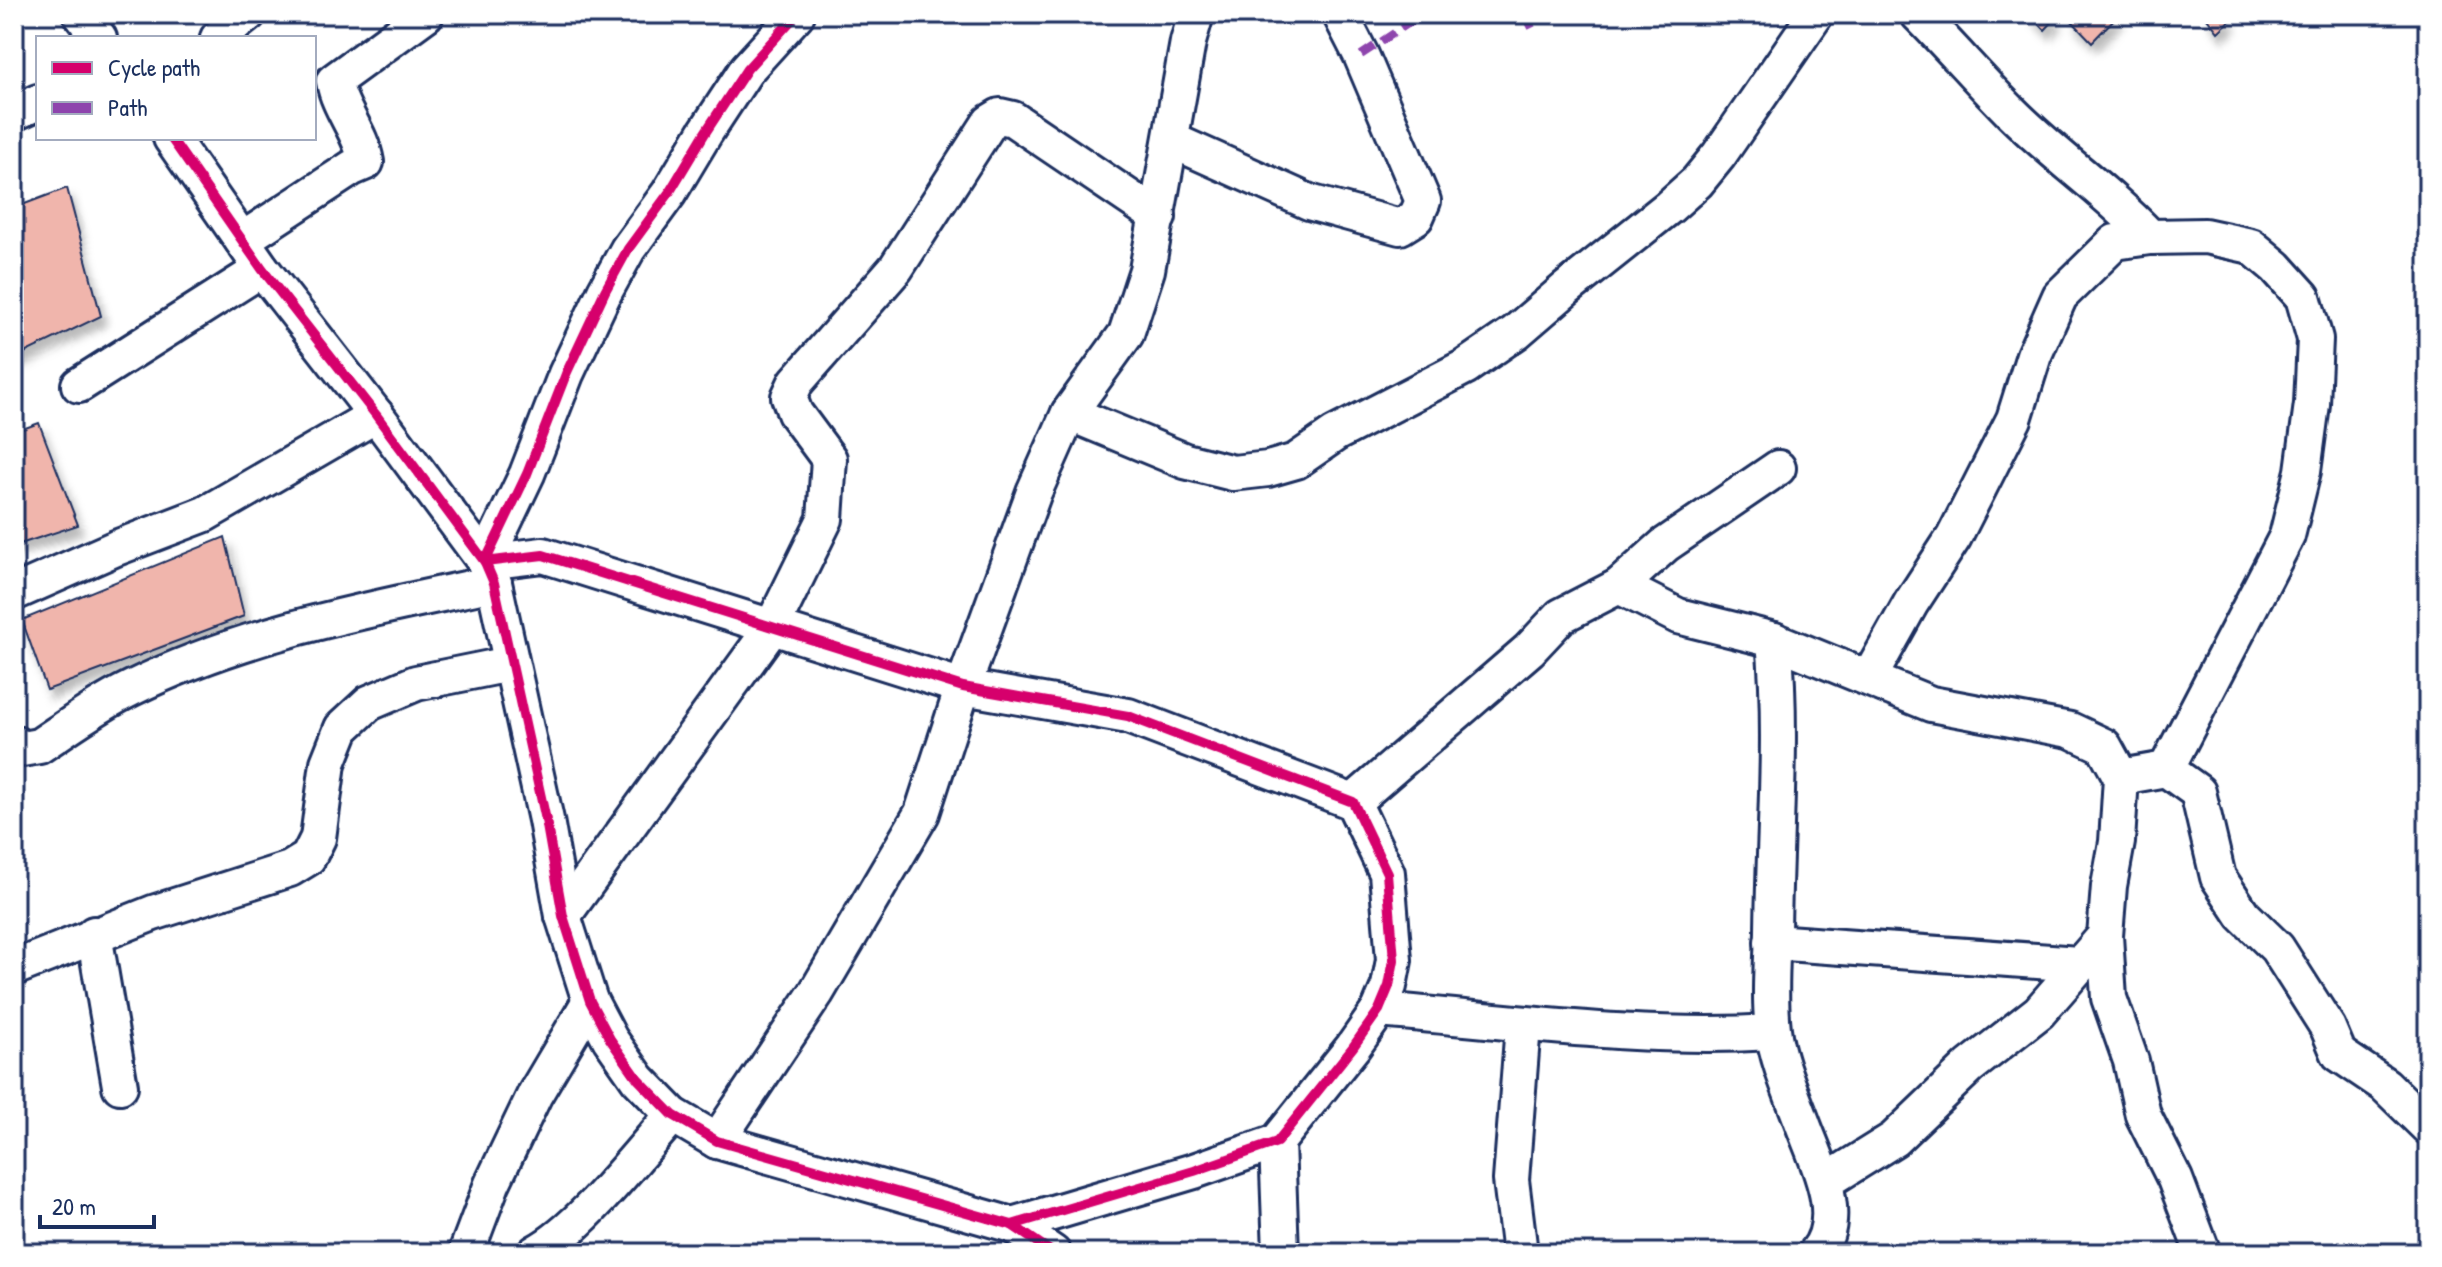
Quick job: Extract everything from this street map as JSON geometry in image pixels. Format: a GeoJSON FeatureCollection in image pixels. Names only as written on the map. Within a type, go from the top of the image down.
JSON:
{"type":"FeatureCollection","features":[{"type":"Feature","properties":{"kind":"street"},"geometry":{"type":"LineString","coordinates":[[81,14],[98,36]]}},
{"type":"Feature","properties":{"kind":"street"},"geometry":{"type":"LineString","coordinates":[[220,36],[248,14]]}},
{"type":"Feature","properties":{"kind":"street"},"geometry":{"type":"LineString","coordinates":[[242,240],[366,162],[364,146],[336,95],[334,81],[426,14]]}},
{"type":"Feature","properties":{"kind":"street"},"geometry":{"type":"LineString","coordinates":[[490,573],[566,374],[612,277],[747,69],[797,14]]}},
{"type":"Feature","properties":{"kind":"street"},"geometry":{"type":"LineString","coordinates":[[717,1141],[816,993],[922,813],[963,687],[1034,492],[1069,413],[1126,334],[1147,270],[1188,42],[1196,14]]}},
{"type":"Feature","properties":{"kind":"street"},"geometry":{"type":"LineString","coordinates":[[1171,140],[1309,202],[1400,227],[1416,217],[1423,201],[1361,55],[1340,14]]}},
{"type":"Feature","properties":{"kind":"street"},"geometry":{"type":"LineString","coordinates":[[1069,413],[1185,461],[1233,473],[1268,469],[1296,461],[1335,434],[1465,367],[1516,332],[1669,207],[1697,182],[1719,155],[1816,14]]}},
{"type":"Feature","properties":{"kind":"street"},"geometry":{"type":"LineString","coordinates":[[1918,14],[2011,112],[2068,164],[2119,204],[2150,237]]}},
{"type":"Feature","properties":{"kind":"street"},"geometry":{"type":"LineString","coordinates":[[14,113],[36,103]]}},
{"type":"Feature","properties":{"kind":"street"},"geometry":{"type":"LineString","coordinates":[[563,916],[771,629],[825,519],[829,459],[795,413],[789,397],[796,382],[896,268],[990,122],[1000,116],[1013,119],[1158,217]]}},
{"type":"Feature","properties":{"kind":"street"},"geometry":{"type":"LineString","coordinates":[[172,140],[262,269],[376,415],[490,573],[546,820],[563,916],[590,1001],[610,1039],[638,1079],[673,1115],[717,1141],[1012,1225],[1053,1253]]}},
{"type":"Feature","properties":{"kind":"street"},"geometry":{"type":"LineString","coordinates":[[1869,678],[1911,603],[1954,537],[2014,419],[2034,355],[2060,296],[2115,242],[2150,237],[2205,236],[2251,246],[2276,267],[2303,297],[2315,339],[2312,404],[2303,471],[2287,536],[2166,769]]}},
{"type":"Feature","properties":{"kind":"street"},"geometry":{"type":"LineString","coordinates":[[79,385],[262,269]]}},
{"type":"Feature","properties":{"kind":"street"},"geometry":{"type":"LineString","coordinates":[[14,593],[116,548],[205,514],[376,415]]}},
{"type":"Feature","properties":{"kind":"street"},"geometry":{"type":"LineString","coordinates":[[1353,802],[1529,650],[1561,616],[1619,586],[1665,545],[1778,468]]}},
{"type":"Feature","properties":{"kind":"street"},"geometry":{"type":"LineString","coordinates":[[14,743],[22,749],[39,746],[130,689],[226,648],[374,608],[543,555],[963,687],[1128,716],[1353,802],[1387,873],[1394,960],[1389,986],[1379,1010],[1277,1142],[1194,1171],[1012,1225]]}},
{"type":"Feature","properties":{"kind":"street"},"geometry":{"type":"LineString","coordinates":[[1619,586],[1678,616],[1774,640],[1931,704],[2070,730],[2104,746],[2121,777],[2117,842],[2105,936],[2109,998],[2131,1061],[2143,1115],[2175,1179],[2203,1253]]}},
{"type":"Feature","properties":{"kind":"street"},"geometry":{"type":"LineString","coordinates":[[1774,640],[1779,695],[1772,942],[1773,1032],[1825,1182],[1830,1221],[1846,1253]]}},
{"type":"Feature","properties":{"kind":"street"},"geometry":{"type":"LineString","coordinates":[[14,968],[94,934],[290,869],[308,858],[318,838],[328,763],[342,728],[369,703],[416,683],[510,664]]}},
{"type":"Feature","properties":{"kind":"street"},"geometry":{"type":"LineString","coordinates":[[2121,777],[2166,769],[2198,792],[2218,877],[2243,915],[2277,948],[2328,1028],[2339,1054],[2385,1085],[2428,1127]]}},
{"type":"Feature","properties":{"kind":"street"},"geometry":{"type":"LineString","coordinates":[[94,934],[120,1086]]}},
{"type":"Feature","properties":{"kind":"street"},"geometry":{"type":"LineString","coordinates":[[1825,1182],[1894,1139],[1970,1066],[2039,1012],[2105,936]]}},
{"type":"Feature","properties":{"kind":"street"},"geometry":{"type":"LineString","coordinates":[[1772,942],[2079,964]]}},
{"type":"Feature","properties":{"kind":"street"},"geometry":{"type":"LineString","coordinates":[[466,1253],[492,1184],[535,1094],[590,1001]]}},
{"type":"Feature","properties":{"kind":"street"},"geometry":{"type":"LineString","coordinates":[[1379,1010],[1523,1025],[1658,1034],[1713,1036],[1773,1032]]}},
{"type":"Feature","properties":{"kind":"street"},"geometry":{"type":"LineString","coordinates":[[1520,1253],[1511,1180],[1523,1025]]}},
{"type":"Feature","properties":{"kind":"street"},"geometry":{"type":"LineString","coordinates":[[535,1253],[550,1245],[587,1211],[673,1115]]}},
{"type":"Feature","properties":{"kind":"street"},"geometry":{"type":"LineString","coordinates":[[1277,1142],[1281,1253]]}},
{"type":"Feature","properties":{"kind":"street"},"geometry":{"type":"LineString","coordinates":[[1816,1253],[1825,1243],[1830,1221]]}},
{"type":"Feature","properties":{"kind":"building"},"geometry":{"type":"Polygon","coordinates":[[[2029,14],[2051,14],[2056,18],[2045,30],[2029,14]]]}},
{"type":"Feature","properties":{"kind":"building"},"geometry":{"type":"Polygon","coordinates":[[[2075,14],[2119,14],[2092,42],[2070,19],[2075,14]]]}},
{"type":"Feature","properties":{"kind":"building"},"geometry":{"type":"Polygon","coordinates":[[[2204,14],[2224,14],[2230,21],[2218,32],[2204,14]]]}},
{"type":"Feature","properties":{"kind":"building"},"geometry":{"type":"Polygon","coordinates":[[[67,188],[101,316],[14,358],[14,208],[67,188]]]}},
{"type":"Feature","properties":{"kind":"building"},"geometry":{"type":"Polygon","coordinates":[[[39,423],[78,525],[14,546],[14,432],[39,423]]]}},
{"type":"Feature","properties":{"kind":"building"},"geometry":{"type":"Polygon","coordinates":[[[225,537],[244,616],[47,690],[22,620],[225,537]]]}},
{"type":"Feature","properties":{"kind":"marked path"},"geometry":{"type":"LineString","coordinates":[[1361,55],[1423,14]]}},
{"type":"Feature","properties":{"kind":"marked path"},"geometry":{"type":"LineString","coordinates":[[1525,14],[1532,28]]}},
{"type":"Feature","properties":{"kind":"cycle path"},"geometry":{"type":"LineString","coordinates":[[797,14],[747,69],[669,193],[628,249],[566,374],[527,474],[485,562],[543,555],[963,687],[1128,716],[1353,802],[1387,873],[1394,960],[1389,986],[1379,1010],[1353,1047],[1277,1142],[1194,1171],[1012,1225]]}},
{"type":"Feature","properties":{"kind":"cycle path"},"geometry":{"type":"LineString","coordinates":[[172,140],[262,269],[485,562],[494,583],[546,820],[563,916],[590,1001],[610,1039],[638,1079],[673,1115],[717,1141],[1012,1225],[1053,1253]]}}]}
